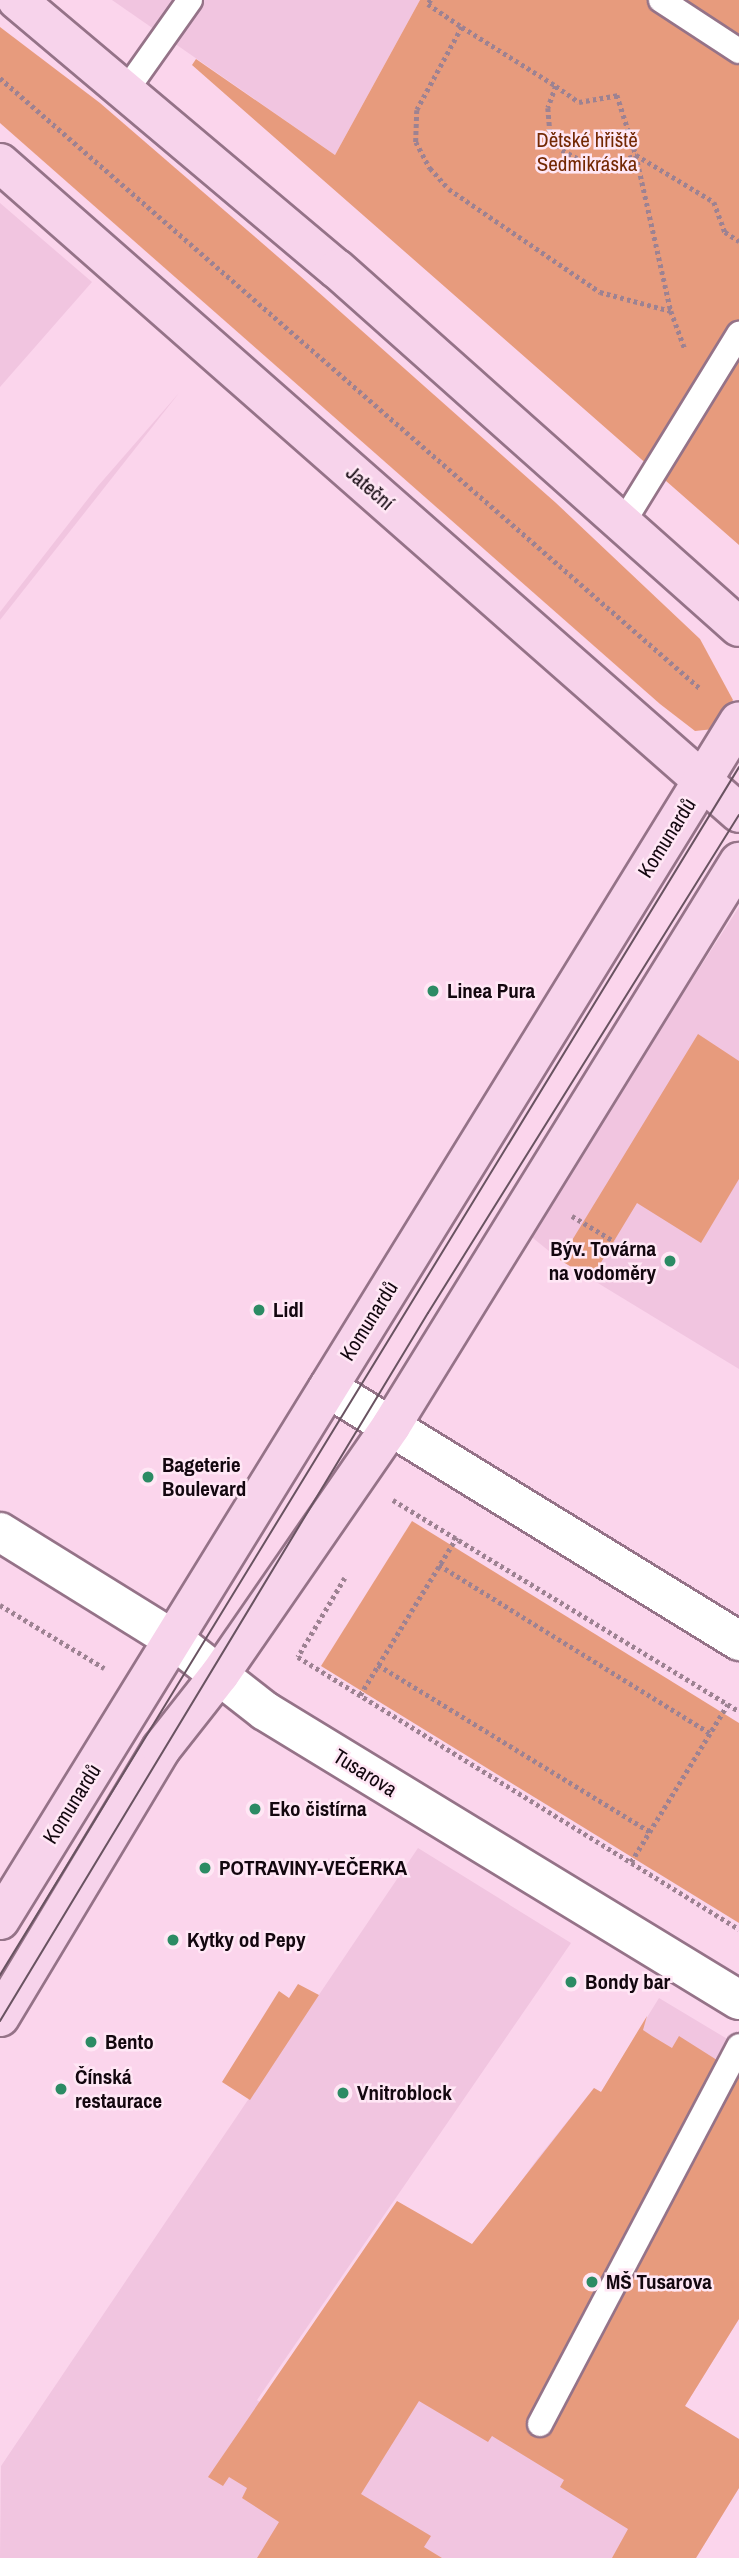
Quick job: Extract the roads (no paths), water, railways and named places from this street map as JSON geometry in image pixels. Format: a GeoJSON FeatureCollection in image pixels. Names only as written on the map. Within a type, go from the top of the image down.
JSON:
{"type":"FeatureCollection","features":[{"type":"Feature","properties":{"kind":"street"},"geometry":{"type":"LineString","coordinates":[[17,0],[127,89],[624,521],[739,627]]}},
{"type":"Feature","properties":{"kind":"street","name":"Jateční"},"geometry":{"type":"LineString","coordinates":[[0,163],[739,813]]}},
{"type":"Feature","properties":{"kind":"street","name":"Komunardů"},"geometry":{"type":"LineString","coordinates":[[0,1920],[739,722]]}},
{"type":"Feature","properties":{"kind":"street"},"geometry":{"type":"LineString","coordinates":[[0,2017],[161,1749],[220,1674],[391,1426],[739,862]]}},
{"type":"Feature","properties":{"kind":"street"},"geometry":{"type":"LineString","coordinates":[[328,1388],[739,1641]]}},
{"type":"Feature","properties":{"kind":"street","name":"Tusarova"},"geometry":{"type":"LineString","coordinates":[[0,1532],[174,1640],[265,1711],[739,2000]]}},
{"type":"Feature","properties":{"kind":"lane"},"geometry":{"type":"LineString","coordinates":[[127,89],[190,0]]}},
{"type":"Feature","properties":{"kind":"lane"},"geometry":{"type":"LineString","coordinates":[[661,0],[739,51]]}},
{"type":"Feature","properties":{"kind":"lane"},"geometry":{"type":"LineString","coordinates":[[624,521],[739,334]]}},
{"type":"Feature","properties":{"kind":"lane"},"geometry":{"type":"LineString","coordinates":[[540,2424],[739,2046]]}},
{"type":"Feature","properties":{"kind":"tram line"},"geometry":{"type":"LineString","coordinates":[[0,1975],[739,767]]}},
{"type":"Feature","properties":{"kind":"tram line"},"geometry":{"type":"LineString","coordinates":[[0,2021],[428,1313],[739,815]]}},
{"type":"Feature","properties":{"kind":"place","name":"Linea Pura"},"geometry":{"type":"Point","coordinates":[433,991]}},
{"type":"Feature","properties":{"kind":"place","name":"Býv. Továrna na vodoměry"},"geometry":{"type":"Point","coordinates":[670,1261]}},
{"type":"Feature","properties":{"kind":"place","name":"Lidl"},"geometry":{"type":"Point","coordinates":[259,1310]}},
{"type":"Feature","properties":{"kind":"place","name":"Bageterie Boulevard"},"geometry":{"type":"Point","coordinates":[148,1477]}},
{"type":"Feature","properties":{"kind":"place","name":"Eko čistírna"},"geometry":{"type":"Point","coordinates":[255,1809]}},
{"type":"Feature","properties":{"kind":"place","name":"POTRAVINY-VEČERKA"},"geometry":{"type":"Point","coordinates":[205,1868]}},
{"type":"Feature","properties":{"kind":"place","name":"Kytky od Pepy"},"geometry":{"type":"Point","coordinates":[173,1940]}},
{"type":"Feature","properties":{"kind":"place","name":"Bondy bar"},"geometry":{"type":"Point","coordinates":[571,1982]}},
{"type":"Feature","properties":{"kind":"place","name":"Bento"},"geometry":{"type":"Point","coordinates":[91,2042]}},
{"type":"Feature","properties":{"kind":"place","name":"Čínská restaurace"},"geometry":{"type":"Point","coordinates":[61,2089]}},
{"type":"Feature","properties":{"kind":"place","name":"Vnitroblock"},"geometry":{"type":"Point","coordinates":[343,2093]}},
{"type":"Feature","properties":{"kind":"place","name":"MŠ Tusarova"},"geometry":{"type":"Point","coordinates":[592,2282]}},
{"type":"Feature","properties":{"kind":"park label","name":"Dětské hřiště Sedmikráska"},"geometry":{"type":"Point","coordinates":[587,152]}}]}
